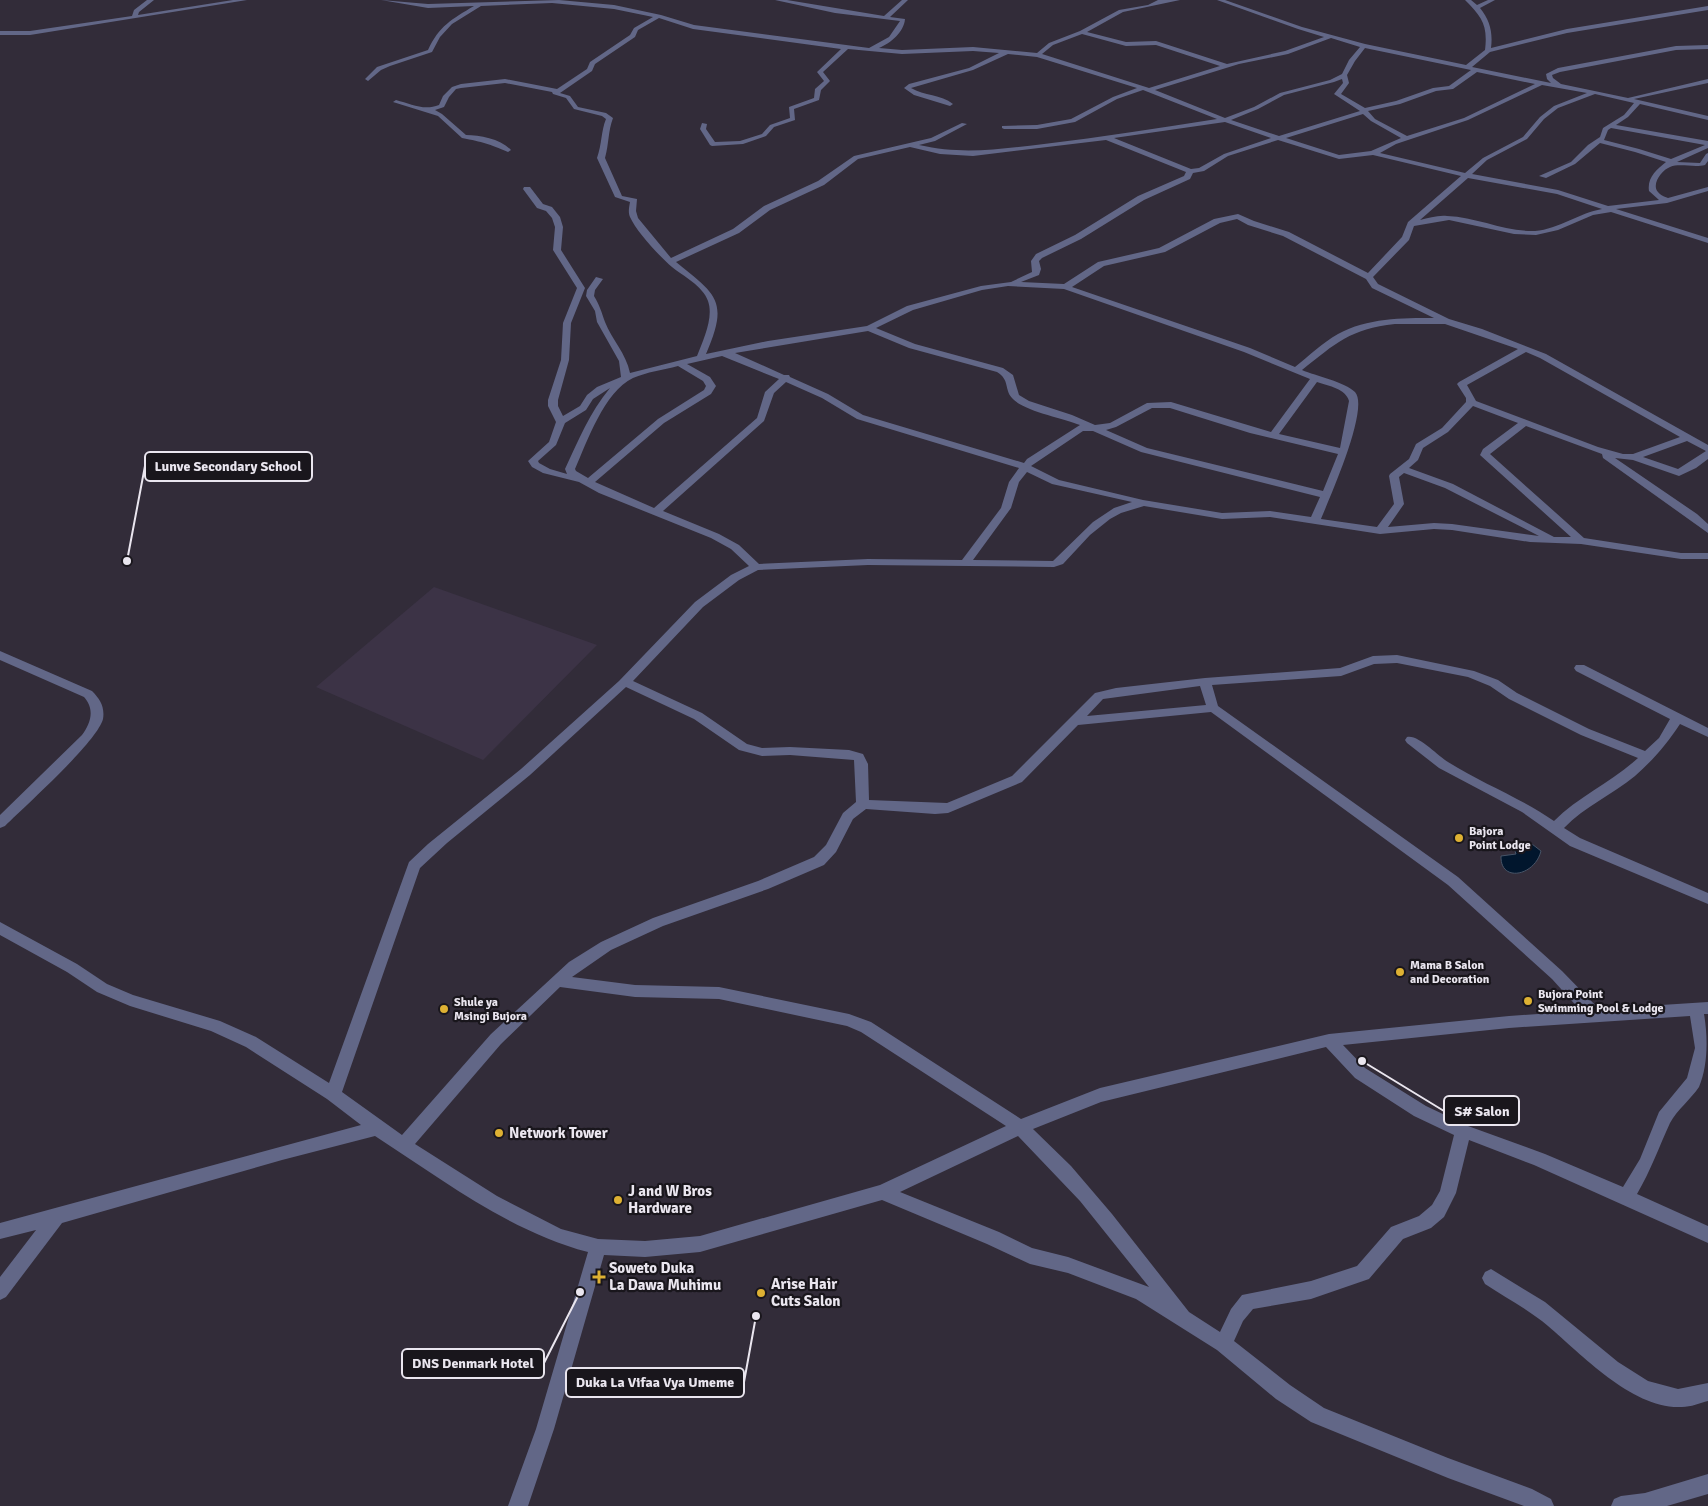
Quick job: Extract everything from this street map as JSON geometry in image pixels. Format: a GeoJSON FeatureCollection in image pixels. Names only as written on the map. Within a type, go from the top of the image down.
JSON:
{"type":"FeatureCollection","features":[{"type":"Feature","properties":{"kind":"street"},"geometry":{"type":"LineString","coordinates":[[135,16],[136,11],[151,0]]}},
{"type":"Feature","properties":{"kind":"street"},"geometry":{"type":"LineString","coordinates":[[0,33],[30,33],[244,0]]}},
{"type":"Feature","properties":{"kind":"street"},"geometry":{"type":"LineString","coordinates":[[384,0],[428,6],[479,5],[550,0],[603,6],[659,16],[698,27],[847,48],[902,52],[973,49],[1038,55],[1146,89],[1225,120],[1339,157],[1373,153],[1467,175],[1558,192],[1708,241]]}},
{"type":"Feature","properties":{"kind":"street"},"geometry":{"type":"LineString","coordinates":[[460,0],[468,5]]}},
{"type":"Feature","properties":{"kind":"street"},"geometry":{"type":"LineString","coordinates":[[778,0],[842,12],[899,18],[903,21],[890,40],[866,50]]}},
{"type":"Feature","properties":{"kind":"street"},"geometry":{"type":"LineString","coordinates":[[791,3],[815,0]]}},
{"type":"Feature","properties":{"kind":"street"},"geometry":{"type":"LineString","coordinates":[[886,17],[905,0]]}},
{"type":"Feature","properties":{"kind":"street"},"geometry":{"type":"LineString","coordinates":[[1038,55],[1050,44],[1082,32],[1124,9],[1177,0]]}},
{"type":"Feature","properties":{"kind":"street"},"geometry":{"type":"LineString","coordinates":[[1220,0],[1329,37],[1364,46],[1541,83],[1594,92],[1708,118]]}},
{"type":"Feature","properties":{"kind":"street"},"geometry":{"type":"LineString","coordinates":[[1468,0],[1477,7],[1489,25],[1488,51]]}},
{"type":"Feature","properties":{"kind":"street"},"geometry":{"type":"LineString","coordinates":[[1477,7],[1492,0]]}},
{"type":"Feature","properties":{"kind":"street"},"geometry":{"type":"LineString","coordinates":[[368,78],[372,73],[387,65],[430,51],[437,36],[450,23],[479,5]]}},
{"type":"Feature","properties":{"kind":"street"},"geometry":{"type":"LineString","coordinates":[[1468,67],[1488,51],[1567,31],[1708,8]]}},
{"type":"Feature","properties":{"kind":"street"},"geometry":{"type":"LineString","coordinates":[[429,110],[442,106],[447,94],[454,88],[461,86],[507,81],[557,91],[590,70],[592,63],[633,36],[638,27],[659,16]]}},
{"type":"Feature","properties":{"kind":"street"},"geometry":{"type":"LineString","coordinates":[[1082,32],[1122,44],[1156,43],[1226,66]]}},
{"type":"Feature","properties":{"kind":"street"},"geometry":{"type":"LineString","coordinates":[[1004,127],[1036,127],[1073,121],[1115,98],[1244,60],[1286,53],[1329,37]]}},
{"type":"Feature","properties":{"kind":"street"},"geometry":{"type":"LineString","coordinates":[[909,145],[940,152],[969,154],[1106,138],[1225,120],[1256,108],[1282,94],[1344,75],[1352,60],[1364,46]]}},
{"type":"Feature","properties":{"kind":"street"},"geometry":{"type":"LineString","coordinates":[[1559,86],[1550,79],[1549,74],[1558,70],[1676,48],[1708,46]]}},
{"type":"Feature","properties":{"kind":"street"},"geometry":{"type":"LineString","coordinates":[[704,124],[703,128],[712,144],[717,145],[741,143],[764,135],[772,126],[792,119],[791,108],[817,98],[818,89],[827,81],[820,72],[847,48]]}},
{"type":"Feature","properties":{"kind":"street"},"geometry":{"type":"LineString","coordinates":[[950,104],[942,99],[913,92],[907,88],[911,85],[973,69],[1009,51]]}},
{"type":"Feature","properties":{"kind":"street"},"geometry":{"type":"LineString","coordinates":[[1106,138],[1116,140],[1190,171],[1203,170],[1217,158],[1246,147],[1307,132],[1435,89],[1451,88],[1477,69]]}},
{"type":"Feature","properties":{"kind":"street"},"geometry":{"type":"LineString","coordinates":[[1344,75],[1346,83],[1337,94],[1365,111],[1373,120],[1407,139]]}},
{"type":"Feature","properties":{"kind":"street"},"geometry":{"type":"LineString","coordinates":[[1626,99],[1708,81]]}},
{"type":"Feature","properties":{"kind":"street"},"geometry":{"type":"LineString","coordinates":[[1373,153],[1388,145],[1466,119],[1541,83]]}},
{"type":"Feature","properties":{"kind":"street"},"geometry":{"type":"LineString","coordinates":[[557,91],[556,94],[568,97],[576,108],[604,114],[610,118],[605,130],[606,141],[601,158],[619,197],[634,201],[632,211],[634,218],[670,262],[708,293],[713,303],[711,330],[701,356]]}},
{"type":"Feature","properties":{"kind":"street"},"geometry":{"type":"LineString","coordinates":[[1369,277],[1406,238],[1411,224],[1485,159],[1525,138],[1542,118],[1556,107],[1594,92]]}},
{"type":"Feature","properties":{"kind":"street"},"geometry":{"type":"LineString","coordinates":[[396,102],[429,110],[440,115],[464,137],[477,138],[503,146],[508,150]]}},
{"type":"Feature","properties":{"kind":"street"},"geometry":{"type":"LineString","coordinates":[[1543,176],[1573,163],[1590,146],[1600,141],[1609,126],[1626,116],[1639,102]]}},
{"type":"Feature","properties":{"kind":"street"},"geometry":{"type":"LineString","coordinates":[[670,262],[736,231],[767,208],[821,183],[856,158],[933,140],[964,124]]}},
{"type":"Feature","properties":{"kind":"street"},"geometry":{"type":"LineString","coordinates":[[1609,126],[1708,145]]}},
{"type":"Feature","properties":{"kind":"street"},"geometry":{"type":"LineString","coordinates":[[1600,141],[1636,150],[1670,163],[1699,165],[1708,157]]}},
{"type":"Feature","properties":{"kind":"street"},"geometry":{"type":"LineString","coordinates":[[1667,201],[1654,194],[1651,188],[1654,177],[1670,163],[1708,145]]}},
{"type":"Feature","properties":{"kind":"street"},"geometry":{"type":"LineString","coordinates":[[1008,284],[1036,273],[1035,261],[1040,256],[1073,240],[1141,198],[1187,176],[1190,171]]}},
{"type":"Feature","properties":{"kind":"street"},"geometry":{"type":"LineString","coordinates":[[527,189],[536,198],[540,206],[549,209],[556,216],[559,227],[558,250],[581,288],[567,323],[566,360],[553,400],[553,406],[561,422]]}},
{"type":"Feature","properties":{"kind":"street"},"geometry":{"type":"LineString","coordinates":[[1411,224],[1447,218],[1505,231],[1537,233],[1561,228],[1595,212],[1667,201],[1708,189]]}},
{"type":"Feature","properties":{"kind":"street"},"geometry":{"type":"LineString","coordinates":[[1065,287],[1084,277],[1101,264],[1162,250],[1217,221],[1238,216],[1251,223],[1286,234],[1334,261],[1369,277],[1375,286],[1446,321],[1472,328],[1562,366],[1708,449]]}},
{"type":"Feature","properties":{"kind":"street"},"geometry":{"type":"LineString","coordinates":[[600,278],[591,290],[590,296],[599,311],[600,322],[622,361],[626,378]]}},
{"type":"Feature","properties":{"kind":"street"},"geometry":{"type":"LineString","coordinates":[[584,481],[557,475],[533,464],[535,458],[553,443],[561,422],[585,406],[590,396],[626,378],[701,356],[869,328],[886,322],[910,308],[981,288],[1008,284],[1065,287],[1247,350],[1315,379],[1345,389],[1352,394],[1353,408],[1344,452],[1315,522]]}},
{"type":"Feature","properties":{"kind":"street"},"geometry":{"type":"LineString","coordinates":[[1296,370],[1338,338],[1357,328],[1381,324],[1446,321]]}},
{"type":"Feature","properties":{"kind":"street"},"geometry":{"type":"LineString","coordinates":[[869,328],[912,346],[1000,370],[1008,375],[1015,396],[1023,401],[1055,414],[1071,417],[1148,451],[1326,494]]}},
{"type":"Feature","properties":{"kind":"street"},"geometry":{"type":"LineString","coordinates":[[1471,402],[1471,398],[1462,384],[1525,349]]}},
{"type":"Feature","properties":{"kind":"street"},"geometry":{"type":"LineString","coordinates":[[716,353],[732,355],[786,377],[825,396],[860,417],[1024,467],[1056,482],[1144,503],[1222,516],[1270,514],[1380,531],[1434,526],[1470,528],[1530,539],[1581,541],[1681,556],[1708,556]]}},
{"type":"Feature","properties":{"kind":"street"},"geometry":{"type":"LineString","coordinates":[[584,481],[661,421],[708,392],[711,386],[707,379],[679,363]]}},
{"type":"Feature","properties":{"kind":"street"},"geometry":{"type":"LineString","coordinates":[[657,511],[761,419],[770,392],[786,377]]}},
{"type":"Feature","properties":{"kind":"street"},"geometry":{"type":"LineString","coordinates":[[626,378],[619,384],[594,418],[570,469],[574,476],[727,542],[756,567]]}},
{"type":"Feature","properties":{"kind":"street"},"geometry":{"type":"LineString","coordinates":[[1273,436],[1315,379]]}},
{"type":"Feature","properties":{"kind":"street"},"geometry":{"type":"LineString","coordinates":[[1471,402],[1611,455],[1634,457],[1679,473],[1693,466],[1708,454]]}},
{"type":"Feature","properties":{"kind":"street"},"geometry":{"type":"LineString","coordinates":[[1380,531],[1399,504],[1393,480],[1394,476],[1413,460],[1419,446],[1445,430],[1471,402]]}},
{"type":"Feature","properties":{"kind":"street"},"geometry":{"type":"LineString","coordinates":[[964,564],[1006,508],[1014,482],[1030,461],[1065,440],[1076,431],[1091,427],[1103,428],[1113,425],[1150,405],[1166,404],[1273,436],[1344,452]]}},
{"type":"Feature","properties":{"kind":"street"},"geometry":{"type":"LineString","coordinates":[[1526,422],[1486,451],[1485,455],[1581,541]]}},
{"type":"Feature","properties":{"kind":"street"},"geometry":{"type":"LineString","coordinates":[[1634,457],[1686,438]]}},
{"type":"Feature","properties":{"kind":"street"},"geometry":{"type":"LineString","coordinates":[[1595,449],[1693,516],[1708,530]]}},
{"type":"Feature","properties":{"kind":"street"},"geometry":{"type":"LineString","coordinates":[[1402,469],[1449,486],[1554,540]]}},
{"type":"Feature","properties":{"kind":"street"},"geometry":{"type":"LineString","coordinates":[[333,1094],[414,866],[430,848],[491,801],[625,682],[702,600],[756,567],[868,562],[1054,564],[1059,562],[1087,530],[1107,514],[1133,504],[1144,503]]}},
{"type":"Feature","properties":{"kind":"street"},"geometry":{"type":"LineString","coordinates":[[0,655],[88,694],[94,698],[97,718],[95,727],[86,738],[0,822]]}},
{"type":"Feature","properties":{"kind":"street"},"geometry":{"type":"LineString","coordinates":[[404,1144],[496,1040],[574,966],[606,946],[666,918],[763,885],[819,861],[831,848],[848,816],[863,804],[935,809],[960,804],[1016,779],[1100,696],[1116,692],[1205,682],[1341,672],[1373,660],[1397,659],[1470,674],[1494,683],[1513,696],[1585,732],[1648,757]]}},
{"type":"Feature","properties":{"kind":"street"},"geometry":{"type":"LineString","coordinates":[[1580,668],[1708,733]]}},
{"type":"Feature","properties":{"kind":"street"},"geometry":{"type":"LineString","coordinates":[[625,682],[698,716],[750,750],[762,752],[790,751],[849,754],[859,757],[862,764],[863,804]]}},
{"type":"Feature","properties":{"kind":"street"},"geometry":{"type":"LineString","coordinates":[[1205,682],[1213,708],[1453,881],[1557,975],[1597,1017]]}},
{"type":"Feature","properties":{"kind":"street"},"geometry":{"type":"LineString","coordinates":[[1075,721],[1213,708]]}},
{"type":"Feature","properties":{"kind":"street"},"geometry":{"type":"LineString","coordinates":[[1555,829],[1571,812],[1630,773],[1648,757],[1663,741],[1677,718]]}},
{"type":"Feature","properties":{"kind":"street"},"geometry":{"type":"LineString","coordinates":[[1411,740],[1443,765],[1472,782],[1527,809],[1555,829],[1598,853],[1708,899]]}},
{"type":"Feature","properties":{"kind":"street"},"geometry":{"type":"LineString","coordinates":[[0,928],[72,968],[102,988],[130,1000],[215,1026],[251,1042],[333,1094],[377,1128],[491,1202],[558,1236],[598,1247],[645,1249],[700,1244],[882,1192],[1020,1127],[1100,1095],[1329,1040],[1509,1022],[1702,1009],[1703,1048],[1694,1081],[1665,1117],[1646,1163],[1626,1197]]}},
{"type":"Feature","properties":{"kind":"street"},"geometry":{"type":"LineString","coordinates":[[557,982],[634,991],[719,993],[849,1020],[866,1027],[1020,1127],[1039,1144],[1128,1246],[1184,1320]]}},
{"type":"Feature","properties":{"kind":"street"},"geometry":{"type":"LineString","coordinates":[[1329,1040],[1360,1073],[1420,1111],[1464,1132],[1539,1159],[1708,1235]]}},
{"type":"Feature","properties":{"kind":"street"},"geometry":{"type":"LineString","coordinates":[[0,1231],[56,1217],[324,1140],[377,1128]]}},
{"type":"Feature","properties":{"kind":"street"},"geometry":{"type":"LineString","coordinates":[[1223,1344],[1237,1315],[1248,1301],[1311,1290],[1363,1274],[1397,1232],[1425,1222],[1438,1211],[1448,1193],[1464,1132]]}},
{"type":"Feature","properties":{"kind":"street"},"geometry":{"type":"LineString","coordinates":[[882,1192],[994,1238],[1030,1256],[1068,1265],[1141,1292],[1223,1344],[1283,1392],[1318,1415],[1448,1468],[1526,1496],[1544,1506]]}},
{"type":"Feature","properties":{"kind":"street"},"geometry":{"type":"LineString","coordinates":[[0,1291],[56,1217]]}},
{"type":"Feature","properties":{"kind":"street"},"geometry":{"type":"LineString","coordinates":[[518,1506],[545,1429],[598,1247]]}},
{"type":"Feature","properties":{"kind":"street"},"geometry":{"type":"LineString","coordinates":[[1491,1278],[1553,1319],[1606,1366],[1630,1381],[1658,1393],[1680,1398],[1708,1392]]}},
{"type":"Feature","properties":{"kind":"street"},"geometry":{"type":"LineString","coordinates":[[1621,1506],[1645,1503],[1708,1484]]}},
{"type":"Feature","properties":{"kind":"shaded area"},"geometry":{"type":"Polygon","coordinates":[[[434,587],[597,645],[483,760],[316,687],[434,587]]]}},
{"type":"Feature","properties":{"kind":"water"},"geometry":{"type":"Polygon","coordinates":[[[1522,843],[1532,844],[1541,851],[1538,860],[1525,871],[1512,873],[1502,865],[1501,856],[1516,854],[1514,848],[1522,843]]]}},
{"type":"Feature","properties":{"kind":"place","name":"Lunve Secondary School"},"geometry":{"type":"Point","coordinates":[127,561]}},
{"type":"Feature","properties":{"kind":"place","name":"Bajora Point Lodge"},"geometry":{"type":"Point","coordinates":[1459,838]}},
{"type":"Feature","properties":{"kind":"place","name":"Mama B Salon and Decoration"},"geometry":{"type":"Point","coordinates":[1400,972]}},
{"type":"Feature","properties":{"kind":"place","name":"Bujora Point Swimming Pool & Lodge"},"geometry":{"type":"Point","coordinates":[1528,1001]}},
{"type":"Feature","properties":{"kind":"place","name":"Shule ya Msingi Bujora"},"geometry":{"type":"Point","coordinates":[444,1009]}},
{"type":"Feature","properties":{"kind":"place","name":"S# Salon"},"geometry":{"type":"Point","coordinates":[1362,1061]}},
{"type":"Feature","properties":{"kind":"place","name":"Network Tower"},"geometry":{"type":"Point","coordinates":[499,1133]}},
{"type":"Feature","properties":{"kind":"place","name":"J and W Bros Hardware"},"geometry":{"type":"Point","coordinates":[618,1200]}},
{"type":"Feature","properties":{"kind":"place","name":"Soweto Duka La Dawa Muhimu"},"geometry":{"type":"Point","coordinates":[599,1277]}},
{"type":"Feature","properties":{"kind":"place","name":"DNS Denmark Hotel"},"geometry":{"type":"Point","coordinates":[580,1292]}},
{"type":"Feature","properties":{"kind":"place","name":"Arise Hair Cuts Salon"},"geometry":{"type":"Point","coordinates":[761,1293]}},
{"type":"Feature","properties":{"kind":"place","name":"Duka La Vifaa Vya Umeme"},"geometry":{"type":"Point","coordinates":[756,1316]}}]}
